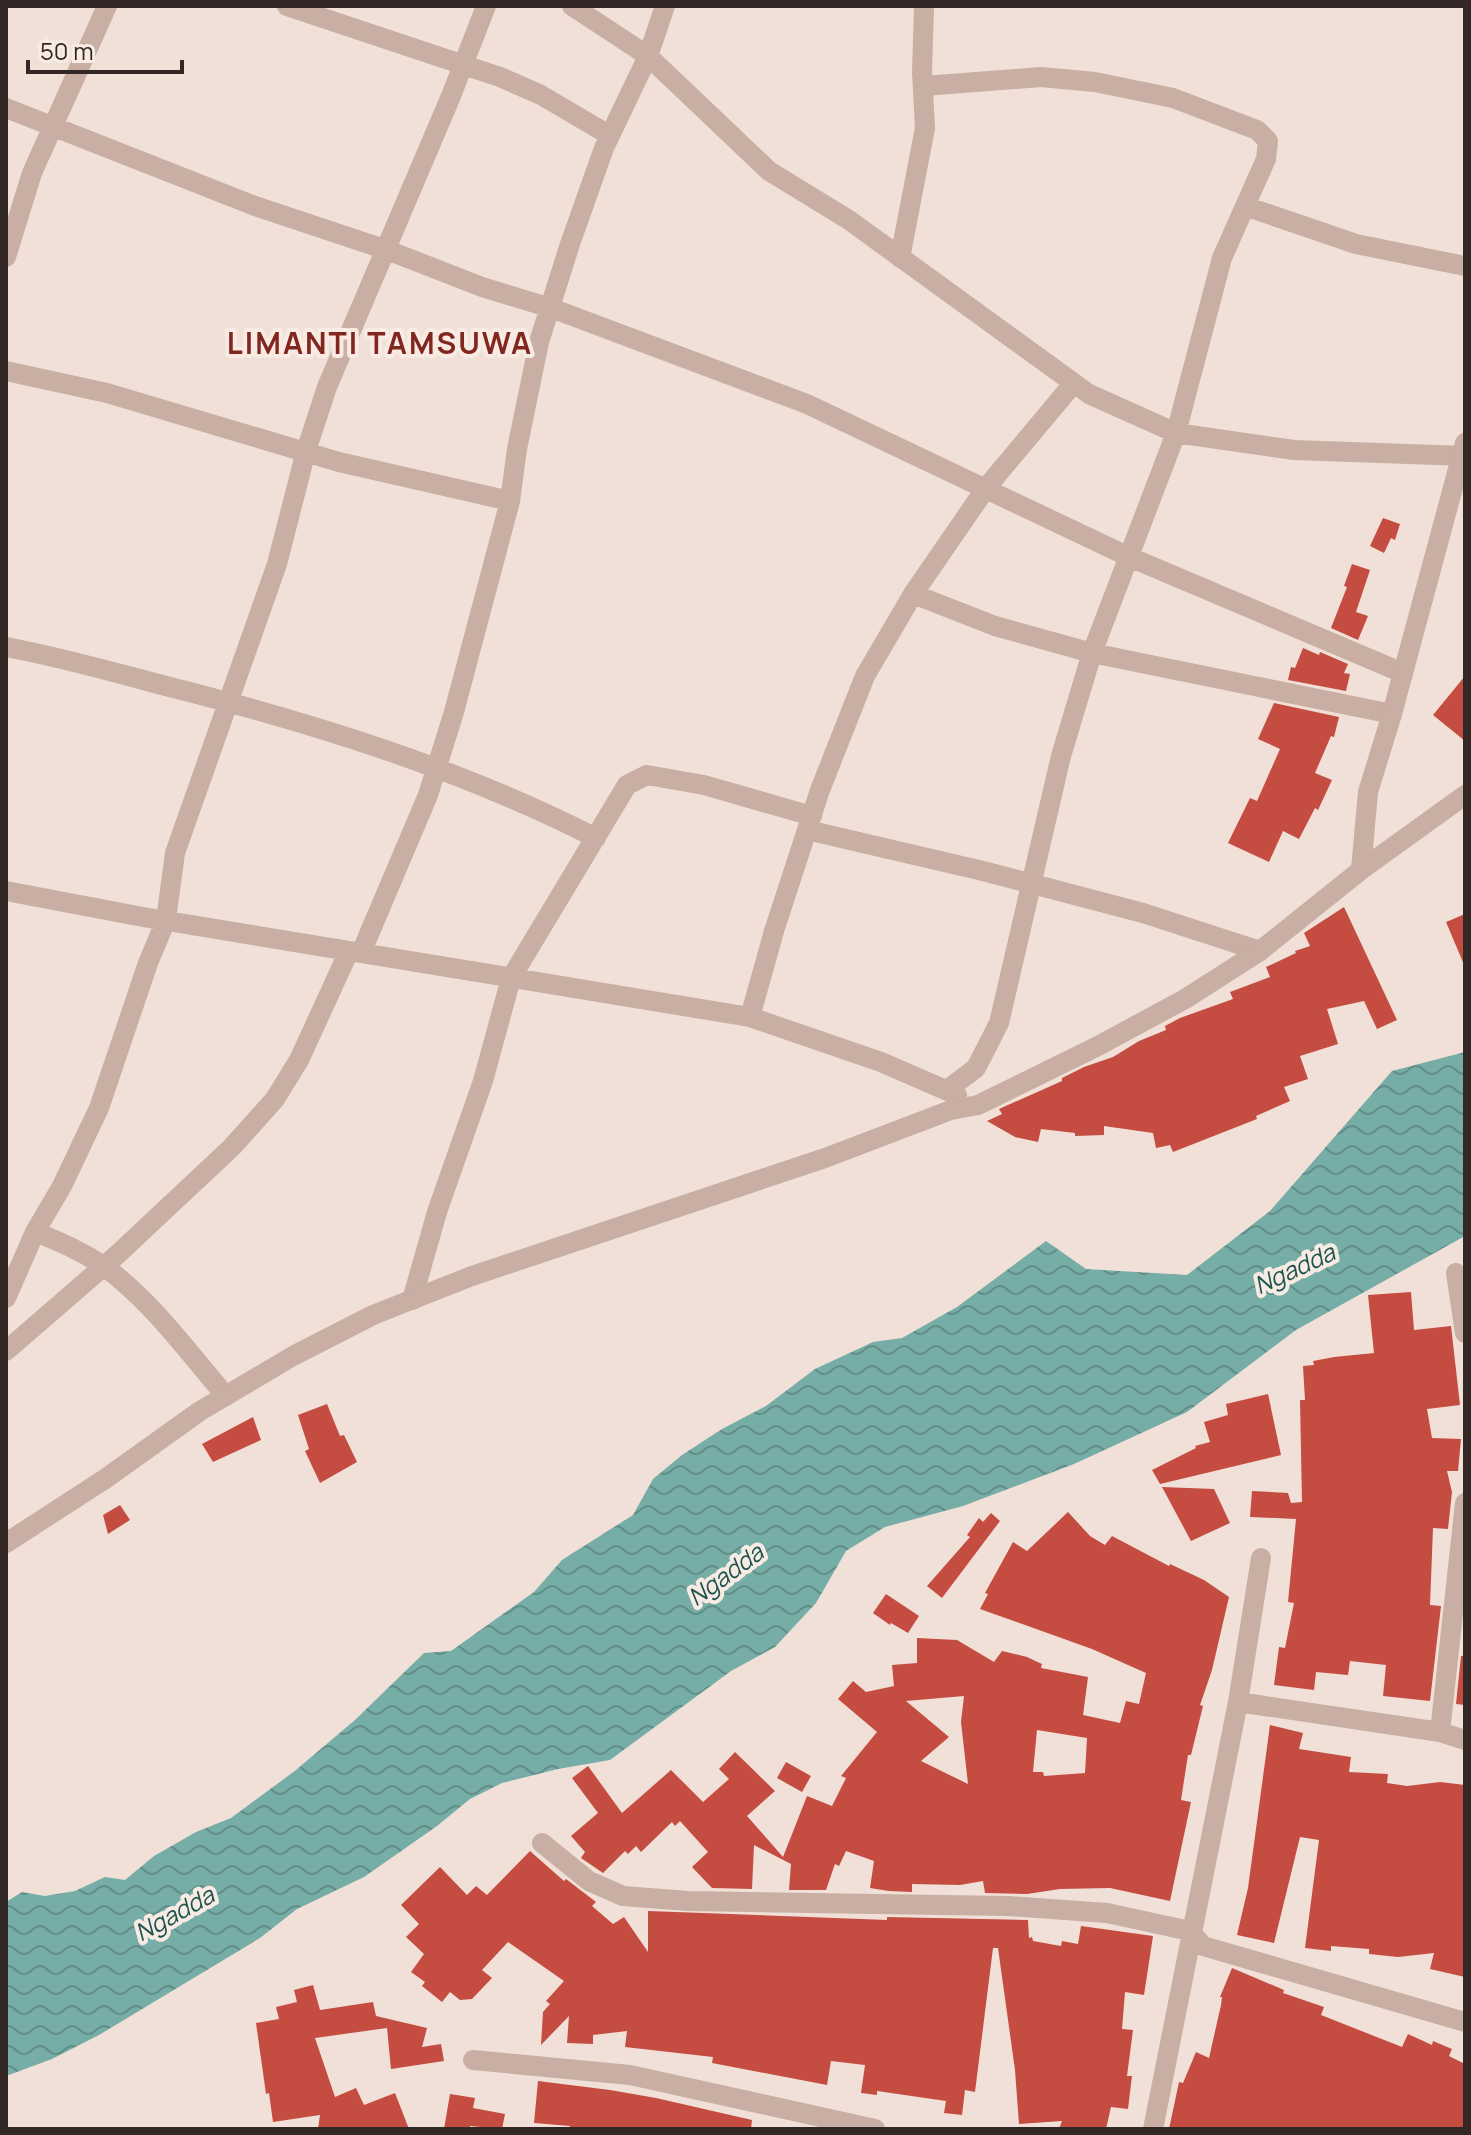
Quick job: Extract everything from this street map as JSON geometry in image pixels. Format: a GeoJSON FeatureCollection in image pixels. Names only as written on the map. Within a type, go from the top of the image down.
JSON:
{"type":"FeatureCollection","features":[{"type":"Feature","properties":{"kind":"street"},"geometry":{"type":"LineString","coordinates":[[6,257],[32,173],[107,6]]}},
{"type":"Feature","properties":{"kind":"street"},"geometry":{"type":"LineString","coordinates":[[287,6],[500,77],[541,95],[609,135]]}},
{"type":"Feature","properties":{"kind":"street"},"geometry":{"type":"LineString","coordinates":[[6,1298],[35,1232],[69,1172],[99,1108],[148,963],[166,920],[175,853],[277,564],[306,451],[327,387],[387,250],[486,6]]}},
{"type":"Feature","properties":{"kind":"street"},"geometry":{"type":"LineString","coordinates":[[572,6],[648,56],[769,171],[849,220],[1089,394],[1176,433],[1294,450],[1464,451],[1368,792],[1361,870]]}},
{"type":"Feature","properties":{"kind":"street"},"geometry":{"type":"LineString","coordinates":[[6,1351],[104,1266],[232,1147],[275,1099],[299,1060],[355,952],[428,795],[437,769],[510,501],[517,449],[539,342],[609,135],[648,56],[665,6]]}},
{"type":"Feature","properties":{"kind":"street"},"geometry":{"type":"LineString","coordinates":[[900,258],[925,128],[922,72],[924,6]]}},
{"type":"Feature","properties":{"kind":"street"},"geometry":{"type":"LineString","coordinates":[[924,86],[1041,77],[1095,82],[1173,98],[1257,130],[1268,141],[1266,159],[1222,258],[1176,433],[1092,653],[1061,756],[999,1023],[976,1068],[947,1090]]}},
{"type":"Feature","properties":{"kind":"street"},"geometry":{"type":"LineString","coordinates":[[6,108],[255,206],[387,250],[482,287],[551,308],[807,404],[1127,556],[1403,673]]}},
{"type":"Feature","properties":{"kind":"street"},"geometry":{"type":"LineString","coordinates":[[1245,206],[1356,244],[1465,266]]}},
{"type":"Feature","properties":{"kind":"street"},"geometry":{"type":"LineString","coordinates":[[6,371],[107,393],[339,462],[510,501]]}},
{"type":"Feature","properties":{"kind":"street"},"geometry":{"type":"LineString","coordinates":[[750,1017],[774,931],[820,790],[865,676],[913,594],[986,488],[1073,384]]}},
{"type":"Feature","properties":{"kind":"street"},"geometry":{"type":"LineString","coordinates":[[913,594],[995,626],[1092,653],[1392,714]]}},
{"type":"Feature","properties":{"kind":"street"},"geometry":{"type":"LineString","coordinates":[[6,647],[230,702],[437,769],[534,806],[596,838]]}},
{"type":"Feature","properties":{"kind":"street"},"geometry":{"type":"LineString","coordinates":[[412,1300],[437,1212],[483,1081],[511,978],[627,785],[647,775],[704,785],[810,823],[1143,913],[1260,951]]}},
{"type":"Feature","properties":{"kind":"street"},"geometry":{"type":"LineString","coordinates":[[6,1543],[105,1479],[200,1411],[293,1356],[373,1315],[472,1276],[825,1158],[951,1110],[978,1105],[1185,999],[1260,951],[1361,870],[1465,795]]}},
{"type":"Feature","properties":{"kind":"street"},"geometry":{"type":"LineString","coordinates":[[6,891],[750,1017],[881,1062],[978,1105]]}},
{"type":"Feature","properties":{"kind":"street"},"geometry":{"type":"LineString","coordinates":[[35,1232],[72,1247],[104,1266],[157,1314],[226,1396]]}},
{"type":"Feature","properties":{"kind":"street"},"geometry":{"type":"LineString","coordinates":[[1456,1273],[1465,1333]]}},
{"type":"Feature","properties":{"kind":"street"},"geometry":{"type":"LineString","coordinates":[[1440,1732],[1465,1503]]}},
{"type":"Feature","properties":{"kind":"street"},"geometry":{"type":"LineString","coordinates":[[1153,2129],[1238,1702],[1261,1558]]}},
{"type":"Feature","properties":{"kind":"street"},"geometry":{"type":"LineString","coordinates":[[1238,1702],[1440,1732],[1465,1740]]}},
{"type":"Feature","properties":{"kind":"street"},"geometry":{"type":"LineString","coordinates":[[542,1843],[589,1881],[623,1896],[688,1901],[1008,1906],[1107,1913],[1190,1931],[1203,1946],[1465,2022]]}},
{"type":"Feature","properties":{"kind":"street"},"geometry":{"type":"LineString","coordinates":[[473,2060],[630,2075],[875,2129]]}},
{"type":"Feature","properties":{"kind":"water","name":"Ngadda"},"geometry":{"type":"Polygon","coordinates":[[[1465,1052],[1465,1236],[1296,1330],[1187,1412],[1074,1464],[963,1506],[885,1527],[846,1551],[816,1603],[775,1647],[731,1671],[610,1760],[502,1783],[470,1799],[364,1877],[297,1909],[260,1938],[99,2035],[52,2059],[6,2076],[6,1902],[22,1892],[45,1896],[75,1891],[105,1877],[125,1880],[154,1856],[196,1832],[231,1818],[296,1770],[355,1720],[424,1653],[451,1651],[534,1592],[562,1560],[633,1515],[653,1479],[682,1455],[766,1406],[815,1369],[873,1342],[902,1338],[957,1307],[1046,1241],[1086,1269],[1187,1275],[1270,1211],[1392,1071],[1465,1052]]]}},
{"type":"Feature","properties":{"kind":"building"},"geometry":{"type":"Polygon","coordinates":[[[1383,518],[1400,524],[1395,540],[1391,538],[1384,553],[1370,546],[1383,518]]]}},
{"type":"Feature","properties":{"kind":"building"},"geometry":{"type":"Polygon","coordinates":[[[1352,564],[1370,570],[1356,612],[1368,616],[1358,640],[1331,628],[1347,587],[1344,586],[1352,564]]]}},
{"type":"Feature","properties":{"kind":"building"},"geometry":{"type":"Polygon","coordinates":[[[1303,648],[1348,664],[1344,673],[1350,674],[1346,691],[1288,680],[1291,667],[1295,668],[1303,648]]]}},
{"type":"Feature","properties":{"kind":"building"},"geometry":{"type":"Polygon","coordinates":[[[1465,676],[1465,741],[1433,715],[1465,676]]]}},
{"type":"Feature","properties":{"kind":"building"},"geometry":{"type":"Polygon","coordinates":[[[1274,703],[1339,717],[1334,737],[1331,736],[1315,773],[1332,780],[1318,810],[1315,808],[1299,839],[1283,831],[1269,862],[1228,843],[1250,798],[1257,801],[1280,749],[1258,739],[1274,703]]]}},
{"type":"Feature","properties":{"kind":"building"},"geometry":{"type":"Polygon","coordinates":[[[1344,907],[1397,1020],[1377,1029],[1364,1001],[1327,1009],[1338,1044],[1300,1056],[1308,1079],[1284,1087],[1290,1101],[1256,1116],[1257,1119],[1173,1152],[1170,1145],[1156,1148],[1153,1133],[1104,1126],[1104,1135],[1075,1136],[1075,1133],[1041,1129],[1038,1142],[1015,1137],[987,1121],[1002,1114],[999,1109],[1062,1081],[1062,1078],[1084,1067],[1113,1057],[1139,1041],[1166,1030],[1165,1026],[1180,1018],[1233,999],[1230,992],[1270,977],[1266,967],[1310,946],[1304,933],[1344,907]]]}},
{"type":"Feature","properties":{"kind":"building"},"geometry":{"type":"Polygon","coordinates":[[[1465,914],[1465,967],[1446,922],[1465,914]]]}},
{"type":"Feature","properties":{"kind":"building"},"geometry":{"type":"Polygon","coordinates":[[[1411,1292],[1414,1330],[1451,1326],[1460,1405],[1427,1409],[1432,1438],[1461,1439],[1458,1471],[1447,1471],[1452,1492],[1448,1529],[1433,1528],[1430,1605],[1441,1606],[1430,1701],[1383,1696],[1386,1665],[1350,1661],[1348,1675],[1316,1672],[1314,1690],[1274,1685],[1279,1647],[1285,1648],[1294,1603],[1288,1602],[1296,1519],[1250,1517],[1252,1491],[1288,1493],[1291,1503],[1302,1502],[1300,1400],[1305,1400],[1303,1366],[1334,1357],[1374,1353],[1368,1295],[1411,1292]]]}},
{"type":"Feature","properties":{"kind":"building"},"geometry":{"type":"Polygon","coordinates":[[[1268,1394],[1281,1455],[1160,1484],[1152,1470],[1195,1446],[1210,1442],[1204,1422],[1228,1415],[1226,1404],[1268,1394]]]}},
{"type":"Feature","properties":{"kind":"building"},"geometry":{"type":"Polygon","coordinates":[[[327,1404],[340,1436],[344,1435],[357,1462],[320,1483],[305,1451],[309,1449],[298,1415],[327,1404]]]}},
{"type":"Feature","properties":{"kind":"building"},"geometry":{"type":"Polygon","coordinates":[[[253,1417],[261,1440],[213,1462],[202,1444],[253,1417]]]}},
{"type":"Feature","properties":{"kind":"building"},"geometry":{"type":"Polygon","coordinates":[[[1162,1487],[1214,1489],[1230,1523],[1191,1541],[1162,1487]]]}},
{"type":"Feature","properties":{"kind":"building"},"geometry":{"type":"Polygon","coordinates":[[[120,1505],[130,1520],[108,1534],[103,1515],[120,1505]]]}},
{"type":"Feature","properties":{"kind":"building"},"geometry":{"type":"Polygon","coordinates":[[[1068,1512],[1090,1536],[1105,1545],[1112,1536],[1169,1566],[1204,1580],[1229,1597],[1212,1670],[1200,1705],[1203,1706],[1191,1755],[1188,1755],[1181,1800],[1191,1802],[1170,1901],[1110,1888],[1060,1889],[1027,1894],[985,1893],[983,1881],[960,1885],[912,1884],[912,1892],[889,1891],[870,1888],[874,1861],[846,1851],[839,1866],[835,1864],[826,1890],[789,1890],[791,1864],[754,1845],[752,1889],[712,1888],[692,1867],[708,1852],[680,1821],[675,1826],[672,1822],[641,1852],[636,1846],[628,1854],[625,1851],[603,1873],[581,1858],[585,1852],[571,1836],[598,1813],[572,1778],[588,1766],[622,1813],[671,1770],[703,1802],[729,1779],[719,1769],[735,1752],[775,1791],[747,1816],[783,1857],[807,1796],[832,1806],[846,1778],[841,1776],[877,1732],[838,1699],[853,1681],[866,1692],[894,1686],[892,1665],[917,1663],[917,1638],[957,1640],[994,1662],[1002,1651],[1027,1657],[1042,1664],[1041,1668],[1088,1677],[1083,1715],[1120,1723],[1126,1701],[1139,1704],[1146,1673],[1092,1649],[980,1609],[988,1594],[985,1593],[1013,1542],[1027,1551],[1068,1512]],[[964,1696],[906,1701],[949,1737],[921,1761],[968,1784],[961,1722],[964,1696]],[[1037,1730],[1033,1772],[1043,1772],[1044,1776],[1085,1773],[1087,1738],[1037,1730]]]}},
{"type":"Feature","properties":{"kind":"building"},"geometry":{"type":"Polygon","coordinates":[[[991,1513],[1000,1521],[942,1598],[927,1586],[970,1537],[967,1535],[979,1518],[983,1522],[991,1513]]]}},
{"type":"Feature","properties":{"kind":"building"},"geometry":{"type":"Polygon","coordinates":[[[886,1594],[919,1616],[908,1633],[873,1613],[886,1594]]]}},
{"type":"Feature","properties":{"kind":"building"},"geometry":{"type":"Polygon","coordinates":[[[1461,1656],[1465,1656],[1465,1705],[1456,1704],[1461,1656]]]}},
{"type":"Feature","properties":{"kind":"building"},"geometry":{"type":"Polygon","coordinates":[[[1270,1725],[1303,1733],[1299,1749],[1351,1757],[1349,1772],[1388,1774],[1387,1783],[1407,1786],[1440,1782],[1465,1785],[1465,1977],[1430,1969],[1434,1953],[1398,1957],[1369,1954],[1369,1949],[1331,1946],[1331,1951],[1305,1948],[1319,1840],[1300,1837],[1274,1943],[1237,1935],[1248,1888],[1270,1725]]]}},
{"type":"Feature","properties":{"kind":"building"},"geometry":{"type":"Polygon","coordinates":[[[786,1762],[811,1776],[802,1792],[777,1778],[786,1762]]]}},
{"type":"Feature","properties":{"kind":"building"},"geometry":{"type":"Polygon","coordinates":[[[530,1851],[564,1881],[566,1879],[596,1902],[592,1906],[613,1924],[624,1917],[648,1952],[648,1911],[887,1920],[887,1917],[1028,1920],[1029,1938],[1061,1946],[1062,1941],[1078,1944],[1081,1926],[1153,1936],[1144,1995],[1125,1992],[1122,2029],[1133,2030],[1127,2076],[1132,2076],[1128,2109],[1111,2107],[1106,2129],[1059,2129],[1062,2121],[1019,2124],[1015,2070],[998,1948],[993,1948],[975,2092],[965,2090],[962,2115],[944,2113],[946,2101],[877,2091],[877,2095],[861,2093],[865,2065],[831,2061],[827,2085],[712,2063],[713,2057],[625,2047],[627,2031],[593,2035],[593,2044],[567,2043],[569,2016],[541,2045],[543,2012],[550,2004],[546,2001],[564,1981],[508,1942],[482,1970],[492,1978],[472,1999],[460,2000],[450,1992],[442,2002],[422,1986],[425,1982],[411,1972],[424,1954],[406,1937],[419,1924],[401,1905],[440,1867],[467,1895],[476,1886],[487,1895],[530,1851]]]}},
{"type":"Feature","properties":{"kind":"building"},"geometry":{"type":"Polygon","coordinates":[[[1232,1968],[1284,1990],[1283,1993],[1324,2007],[1321,2015],[1402,2047],[1408,2034],[1432,2045],[1433,2041],[1452,2049],[1449,2056],[1465,2064],[1465,2129],[1169,2129],[1179,2082],[1183,2083],[1196,2052],[1209,2058],[1221,2005],[1220,1997],[1232,1968]]]}},
{"type":"Feature","properties":{"kind":"building"},"geometry":{"type":"Polygon","coordinates":[[[313,1985],[320,2010],[373,2002],[376,2016],[427,2028],[422,2047],[441,2044],[444,2061],[391,2069],[387,2028],[315,2038],[335,2097],[356,2088],[364,2105],[395,2093],[409,2129],[318,2129],[320,2115],[273,2122],[256,2023],[279,2019],[276,2007],[297,2002],[294,1990],[313,1985]]]}},
{"type":"Feature","properties":{"kind":"building"},"geometry":{"type":"Polygon","coordinates":[[[538,2081],[656,2098],[752,2120],[751,2129],[569,2129],[570,2126],[534,2123],[538,2081]]]}},
{"type":"Feature","properties":{"kind":"building"},"geometry":{"type":"Polygon","coordinates":[[[450,2094],[475,2098],[473,2108],[505,2114],[502,2129],[470,2126],[470,2129],[444,2129],[450,2094]]]}},
{"type":"Feature","properties":{"kind":"district","name":"LIMANTI TAMSUWA"},"geometry":{"type":"Point","coordinates":[380,342]}}]}
